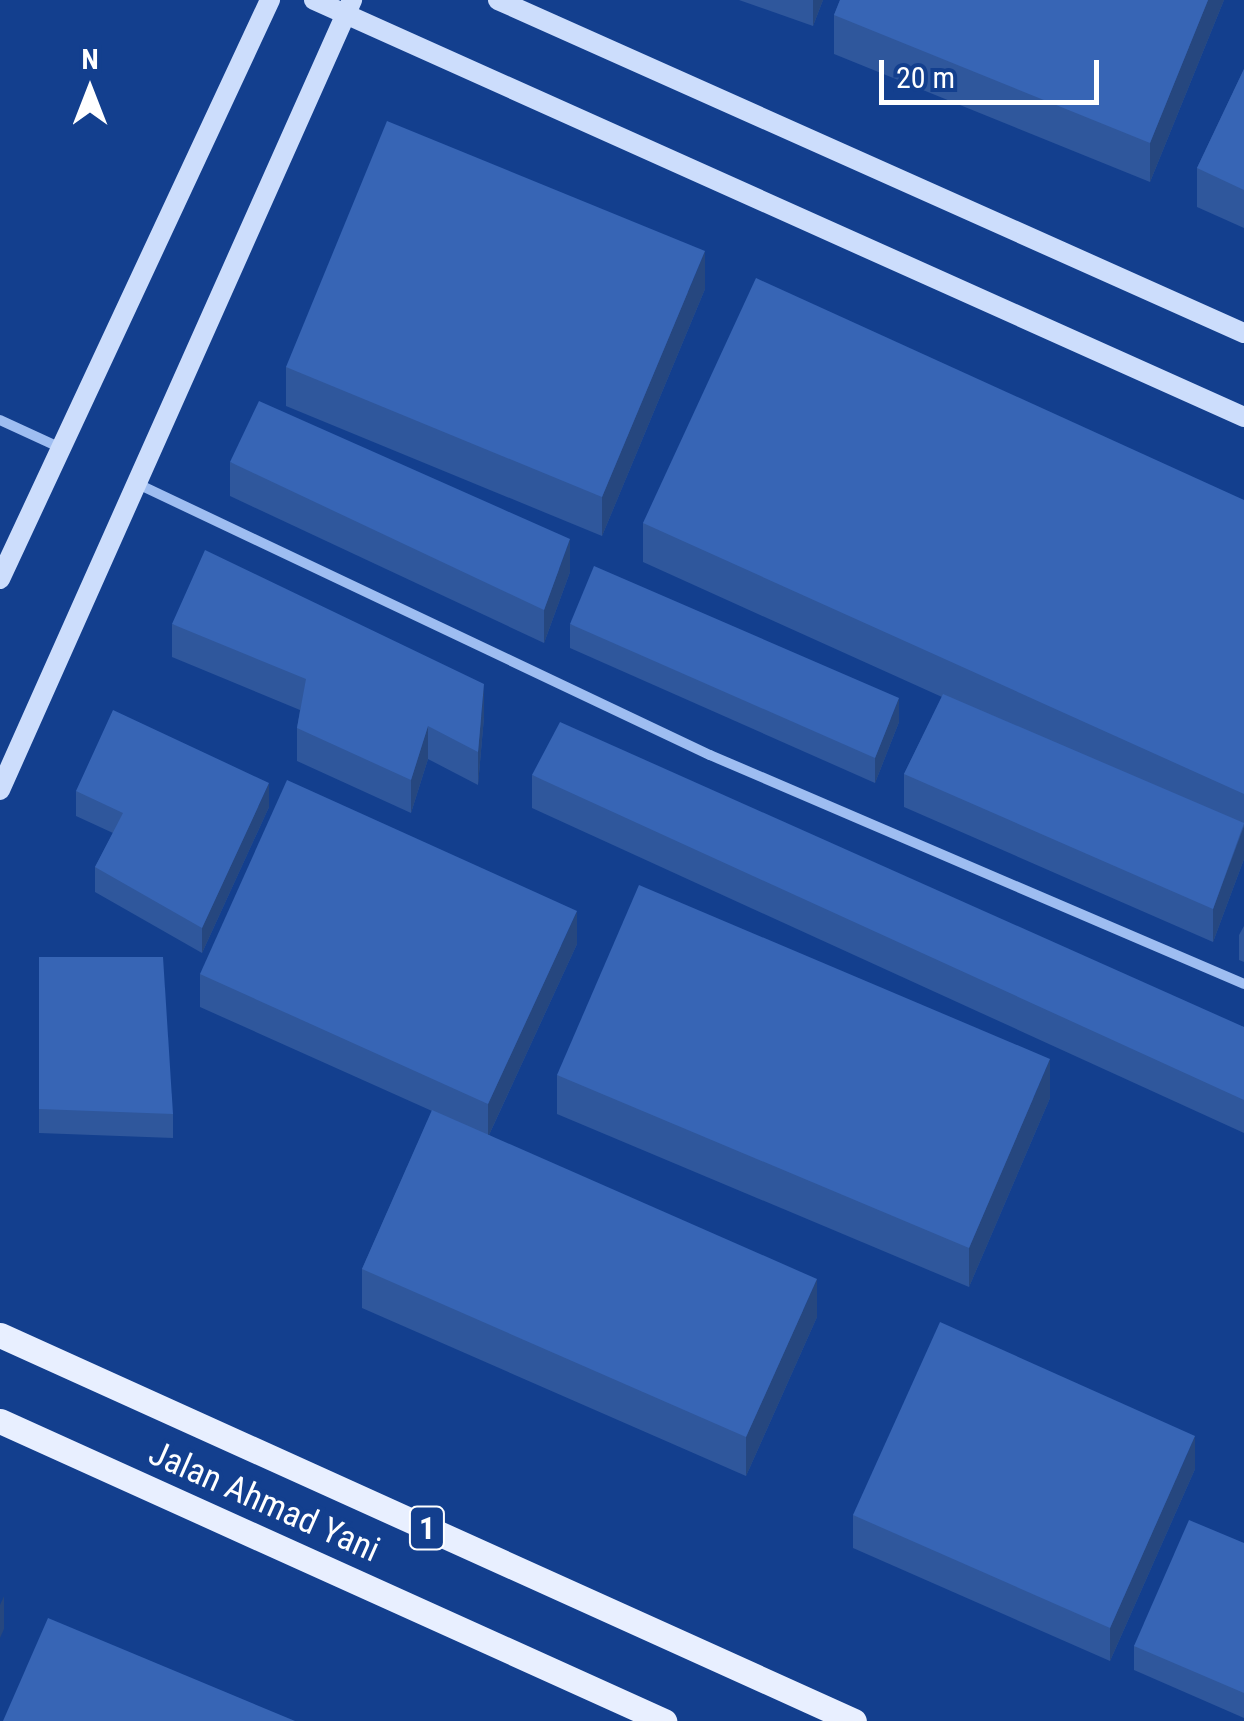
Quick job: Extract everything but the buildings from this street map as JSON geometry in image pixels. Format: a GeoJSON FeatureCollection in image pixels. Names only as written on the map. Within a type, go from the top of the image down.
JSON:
{"type":"FeatureCollection","features":[{"type":"Feature","properties":{"kind":"main road"},"geometry":{"type":"LineString","coordinates":[[0,579],[270,0]]}},
{"type":"Feature","properties":{"kind":"main road"},"geometry":{"type":"LineString","coordinates":[[314,0],[349,7],[1244,417]]}},
{"type":"Feature","properties":{"kind":"main road"},"geometry":{"type":"LineString","coordinates":[[498,0],[1244,333]]}},
{"type":"Feature","properties":{"kind":"main road"},"geometry":{"type":"LineString","coordinates":[[0,790],[140,484],[349,7]]}},
{"type":"Feature","properties":{"kind":"main road","name":"1"},"geometry":{"type":"LineString","coordinates":[[0,1334],[854,1721]]}},
{"type":"Feature","properties":{"kind":"main road","name":"Jalan Ahmad Yani"},"geometry":{"type":"LineString","coordinates":[[0,1421],[664,1721]]}},
{"type":"Feature","properties":{"kind":"street"},"geometry":{"type":"LineString","coordinates":[[0,420],[62,448]]}},
{"type":"Feature","properties":{"kind":"street"},"geometry":{"type":"LineString","coordinates":[[140,484],[710,755],[1244,984]]}}]}
